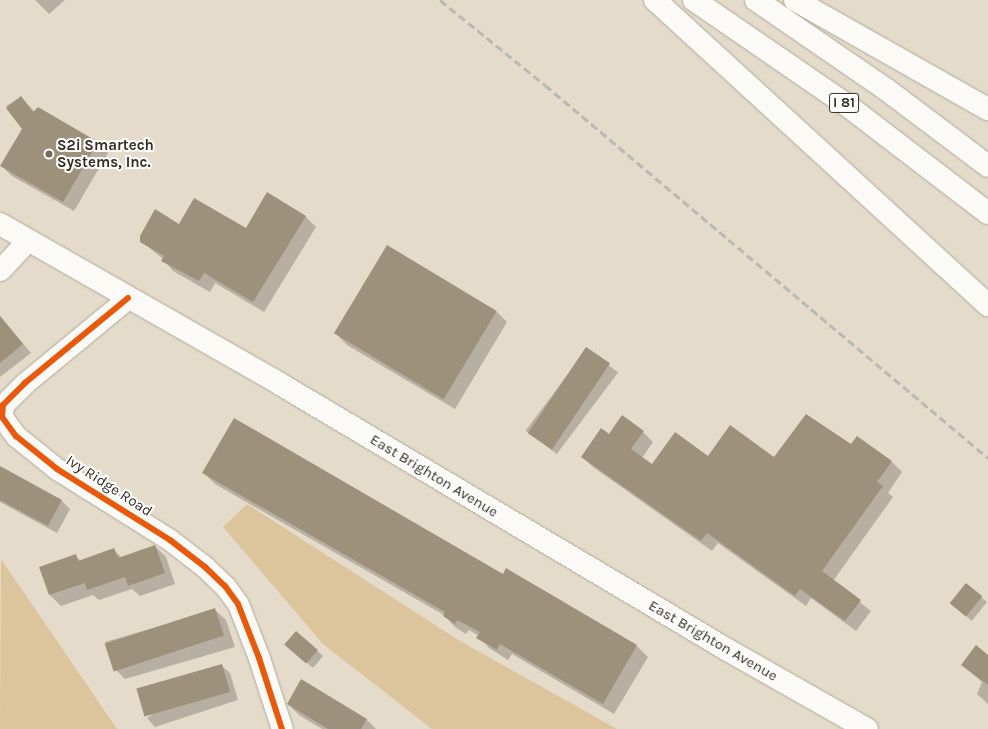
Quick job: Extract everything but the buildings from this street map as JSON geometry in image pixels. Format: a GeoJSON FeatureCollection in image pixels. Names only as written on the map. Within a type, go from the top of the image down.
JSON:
{"type":"FeatureCollection","features":[{"type":"Feature","properties":{"kind":"main road"},"geometry":{"type":"LineString","coordinates":[[655,0],[988,305]]}},
{"type":"Feature","properties":{"kind":"main road","name":"I 81"},"geometry":{"type":"LineString","coordinates":[[694,0],[848,106],[988,213]]}},
{"type":"Feature","properties":{"kind":"main road","name":"I 81"},"geometry":{"type":"LineString","coordinates":[[756,0],[887,90],[988,166]]}},
{"type":"Feature","properties":{"kind":"main road"},"geometry":{"type":"LineString","coordinates":[[795,0],[988,109]]}},
{"type":"Feature","properties":{"kind":"main road","name":"East Brighton Avenue"},"geometry":{"type":"LineString","coordinates":[[0,224],[285,387],[726,649],[867,729]]}},
{"type":"Feature","properties":{"kind":"street"},"geometry":{"type":"LineString","coordinates":[[0,270],[28,240]]}},
{"type":"Feature","properties":{"kind":"street","name":"Ivy Ridge Road"},"geometry":{"type":"LineString","coordinates":[[128,298],[25,383],[3,405],[2,416],[16,436],[57,469],[170,540],[205,567],[225,586],[238,604],[259,658],[282,729]]}},
{"type":"Feature","properties":{"kind":"shaded area"},"geometry":{"type":"Polygon","coordinates":[[[247,504],[460,641],[617,729],[432,729],[323,644],[223,527],[247,504]]]}},
{"type":"Feature","properties":{"kind":"shaded area"},"geometry":{"type":"Polygon","coordinates":[[[1,559],[117,729],[0,729],[1,559]]]}},
{"type":"Feature","properties":{"kind":"railway"},"geometry":{"type":"LineString","coordinates":[[440,0],[545,85],[988,458]]}},
{"type":"Feature","properties":{"kind":"cycle path"},"geometry":{"type":"LineString","coordinates":[[128,298],[25,383],[3,405],[2,417],[16,436],[57,469],[170,540],[205,567],[225,586],[238,604],[259,658],[282,729]]}},
{"type":"Feature","properties":{"kind":"place","name":"S2i Smartech Systems, Inc."},"geometry":{"type":"Point","coordinates":[49,154]}}]}
